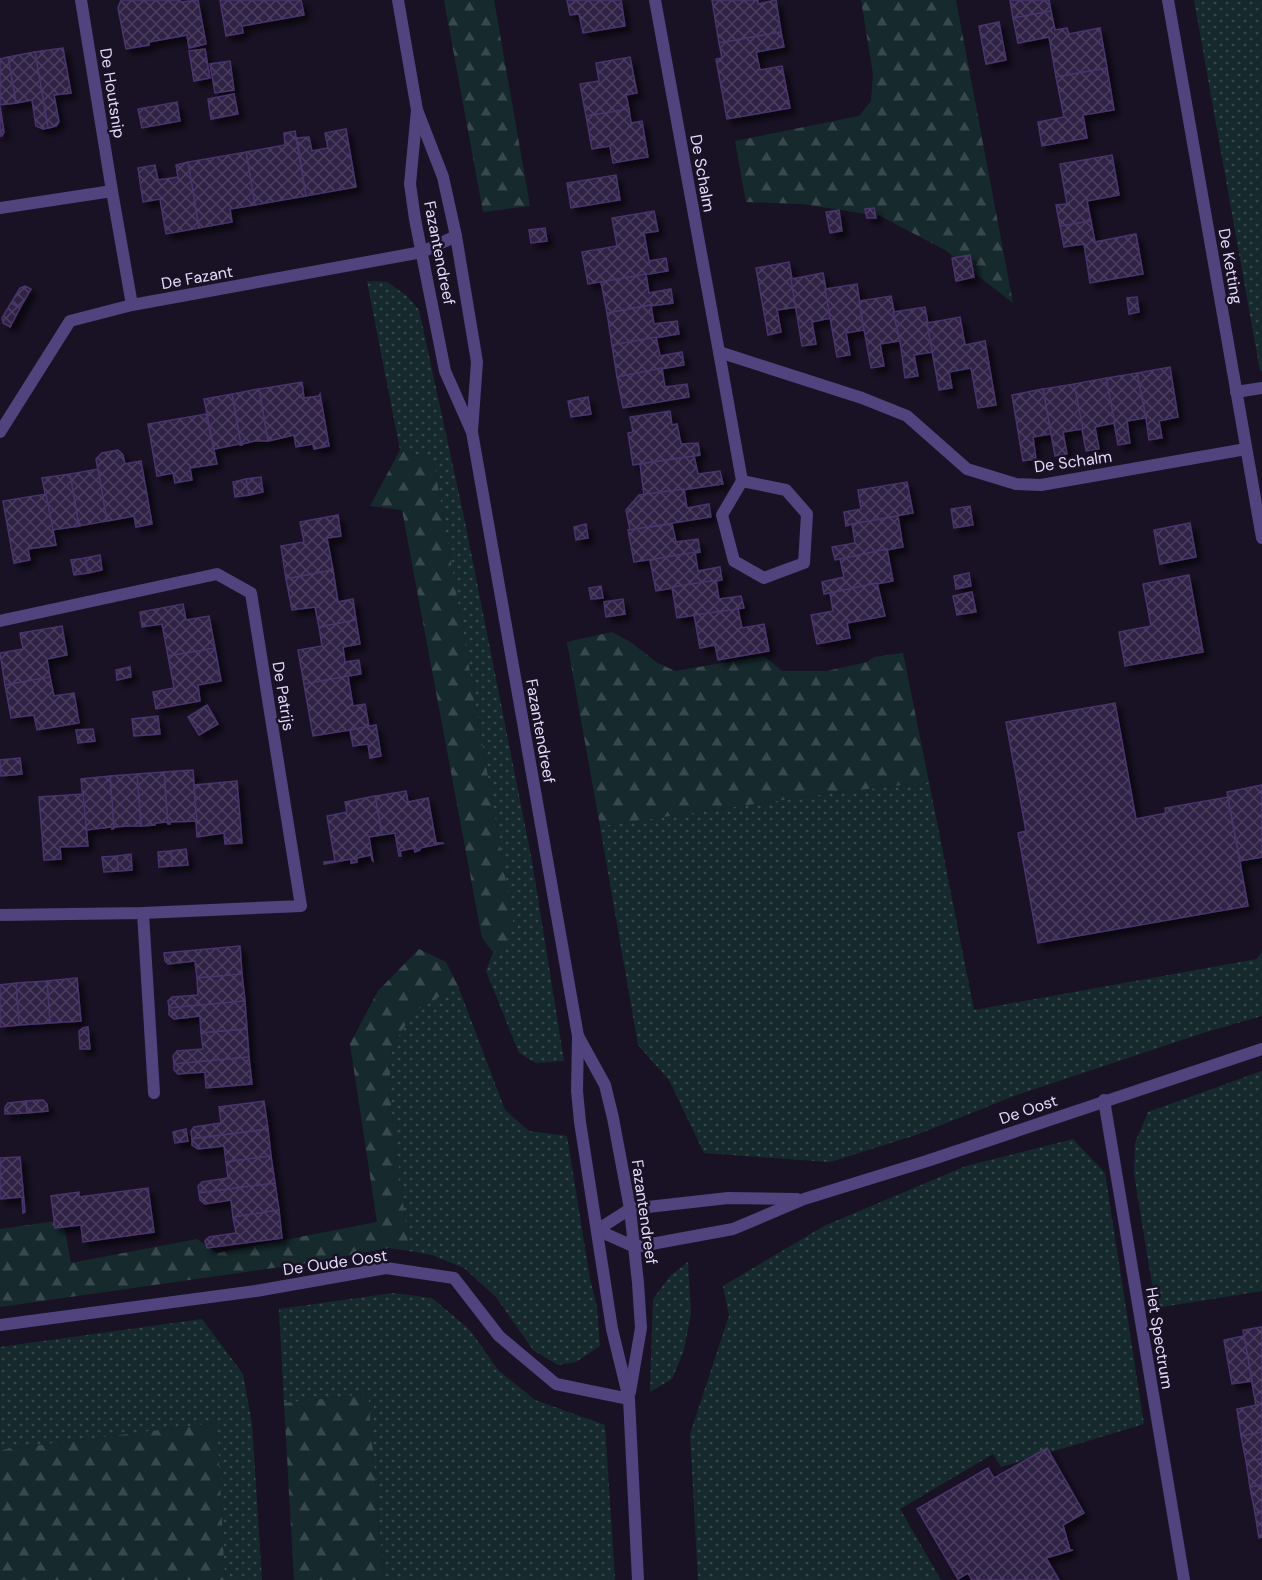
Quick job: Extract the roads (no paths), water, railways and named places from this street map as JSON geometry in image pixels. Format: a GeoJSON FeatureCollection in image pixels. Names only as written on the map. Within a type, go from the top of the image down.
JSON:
{"type":"FeatureCollection","features":[{"type":"Feature","properties":{"kind":"street","name":"De Houtsnip"},"geometry":{"type":"LineString","coordinates":[[81,0],[132,305]]}},
{"type":"Feature","properties":{"kind":"street","name":"Fazantendreef"},"geometry":{"type":"LineString","coordinates":[[398,0],[417,110],[443,177],[456,236],[477,362],[472,432]]}},
{"type":"Feature","properties":{"kind":"street","name":"De Schalm"},"geometry":{"type":"LineString","coordinates":[[655,0],[742,481]]}},
{"type":"Feature","properties":{"kind":"street","name":"De Ketting"},"geometry":{"type":"LineString","coordinates":[[1168,0],[1262,538]]}},
{"type":"Feature","properties":{"kind":"street","name":"Fazantendreef"},"geometry":{"type":"LineString","coordinates":[[417,110],[410,184],[445,371],[472,432],[578,1036],[577,1091],[612,1329],[628,1399],[638,1580]]}},
{"type":"Feature","properties":{"kind":"street"},"geometry":{"type":"LineString","coordinates":[[0,208],[112,191]]}},
{"type":"Feature","properties":{"kind":"street","name":"De Fazant"},"geometry":{"type":"LineString","coordinates":[[0,432],[70,321],[132,305],[422,252],[456,236]]}},
{"type":"Feature","properties":{"kind":"street","name":"De Schalm"},"geometry":{"type":"LineString","coordinates":[[719,352],[862,398],[907,416],[967,469],[1016,484],[1041,485],[1246,449]]}},
{"type":"Feature","properties":{"kind":"street"},"geometry":{"type":"LineString","coordinates":[[1236,392],[1262,388]]}},
{"type":"Feature","properties":{"kind":"street"},"geometry":{"type":"LineString","coordinates":[[742,481],[786,490],[807,514],[804,563],[764,578],[734,561],[722,515],[742,481]]}},
{"type":"Feature","properties":{"kind":"street","name":"De Patrijs"},"geometry":{"type":"LineString","coordinates":[[0,621],[217,574],[250,593],[301,906],[143,913],[0,915]]}},
{"type":"Feature","properties":{"kind":"street"},"geometry":{"type":"LineString","coordinates":[[143,913],[154,1093]]}},
{"type":"Feature","properties":{"kind":"street","name":"Fazantendreef"},"geometry":{"type":"LineString","coordinates":[[578,1036],[605,1085],[630,1209],[641,1328],[628,1399]]}},
{"type":"Feature","properties":{"kind":"street","name":"De Oost"},"geometry":{"type":"LineString","coordinates":[[635,1247],[733,1229],[804,1199],[1262,1049]]}},
{"type":"Feature","properties":{"kind":"street","name":"Het Spectrum"},"geometry":{"type":"LineString","coordinates":[[1104,1101],[1184,1580]]}},
{"type":"Feature","properties":{"kind":"street","name":"De Oost"},"geometry":{"type":"LineString","coordinates":[[597,1230],[630,1209],[728,1198],[804,1199]]}},
{"type":"Feature","properties":{"kind":"street"},"geometry":{"type":"LineString","coordinates":[[597,1230],[635,1247]]}},
{"type":"Feature","properties":{"kind":"street","name":"De Oude Oost"},"geometry":{"type":"LineString","coordinates":[[0,1325],[256,1291],[386,1268],[454,1278],[499,1336],[556,1384],[628,1399]]}}]}
